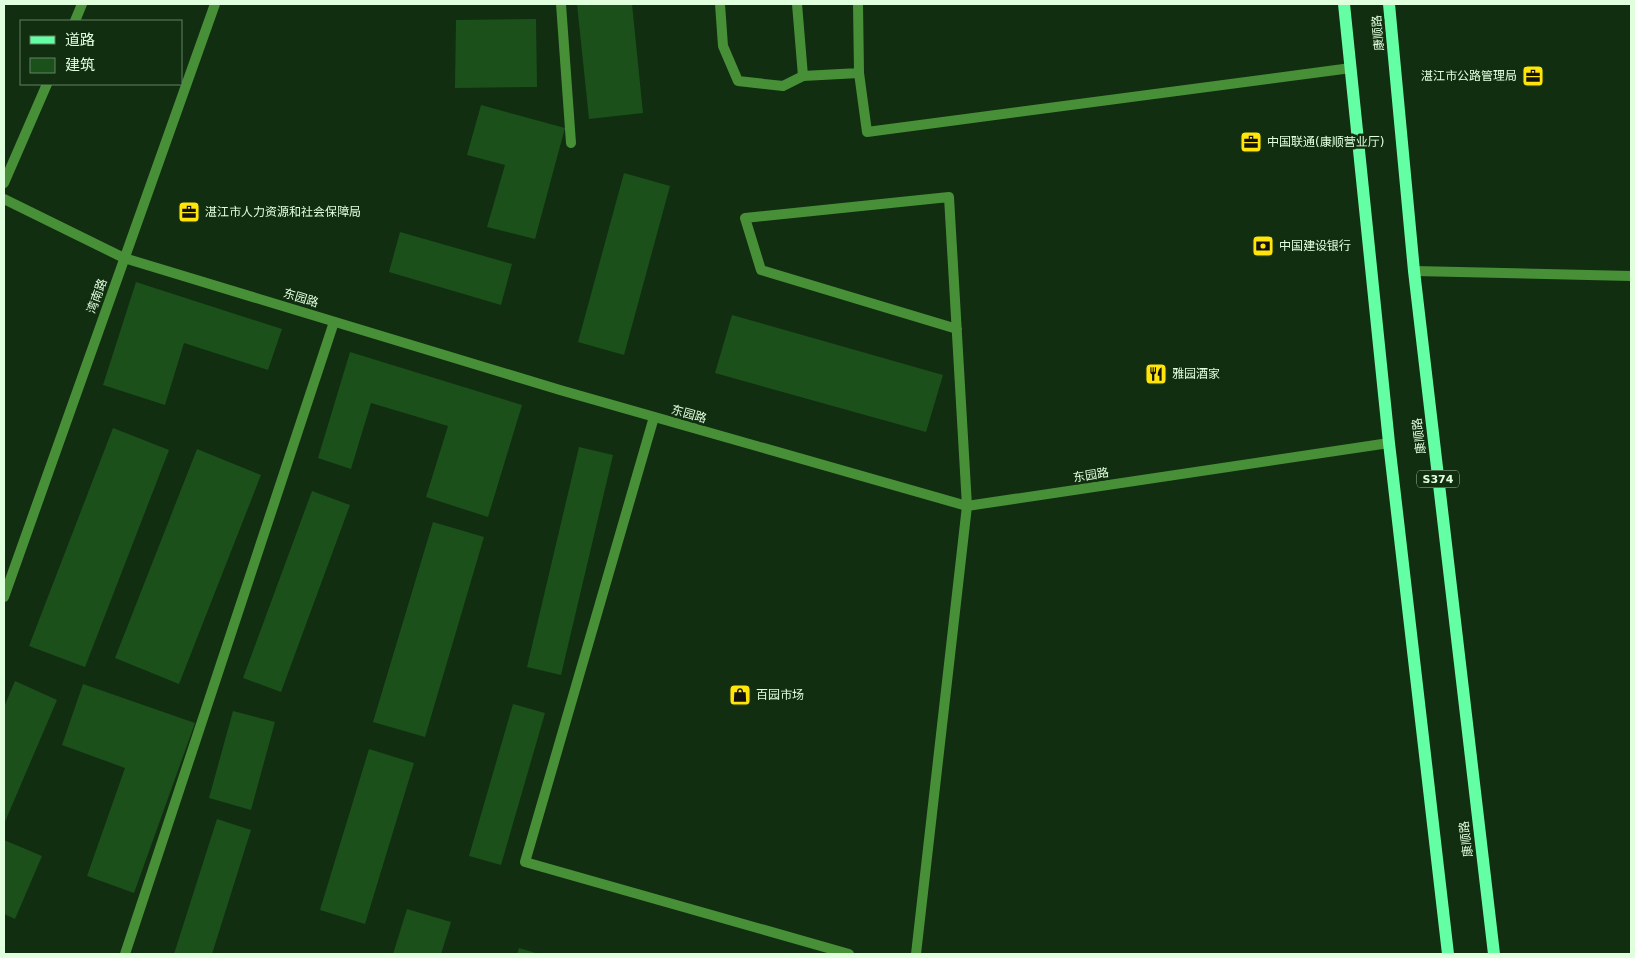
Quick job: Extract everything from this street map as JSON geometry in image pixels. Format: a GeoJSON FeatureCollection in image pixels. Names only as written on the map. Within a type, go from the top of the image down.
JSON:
{"type":"FeatureCollection","features":[{"type":"Feature","properties":{"kind":"main road"},"geometry":{"type":"LineString","coordinates":[[1344,4],[1389,443],[1448,954]]}},
{"type":"Feature","properties":{"kind":"main road","name":"康顺路"},"geometry":{"type":"LineString","coordinates":[[1390,4],[1414,271],[1494,954]]}},
{"type":"Feature","properties":{"kind":"street"},"geometry":{"type":"LineString","coordinates":[[75,20],[82,4]]}},
{"type":"Feature","properties":{"kind":"street","name":"湾南路"},"geometry":{"type":"LineString","coordinates":[[4,597],[215,4]]}},
{"type":"Feature","properties":{"kind":"street"},"geometry":{"type":"LineString","coordinates":[[561,4],[571,143]]}},
{"type":"Feature","properties":{"kind":"street"},"geometry":{"type":"LineString","coordinates":[[720,4],[723,46],[738,81],[783,86],[803,76],[859,73]]}},
{"type":"Feature","properties":{"kind":"street"},"geometry":{"type":"LineString","coordinates":[[798,4],[803,76]]}},
{"type":"Feature","properties":{"kind":"street"},"geometry":{"type":"LineString","coordinates":[[858,4],[859,73],[867,132],[1351,68]]}},
{"type":"Feature","properties":{"kind":"street"},"geometry":{"type":"LineString","coordinates":[[4,183],[47,85]]}},
{"type":"Feature","properties":{"kind":"street"},"geometry":{"type":"LineString","coordinates":[[916,954],[967,506],[957,329],[949,197],[745,218],[761,270],[957,329]]}},
{"type":"Feature","properties":{"kind":"street","name":"东园路"},"geometry":{"type":"LineString","coordinates":[[4,199],[124,258],[654,417],[967,506],[1389,443]]}},
{"type":"Feature","properties":{"kind":"street"},"geometry":{"type":"LineString","coordinates":[[1414,271],[1631,276]]}},
{"type":"Feature","properties":{"kind":"street"},"geometry":{"type":"LineString","coordinates":[[125,954],[334,322]]}},
{"type":"Feature","properties":{"kind":"street"},"geometry":{"type":"LineString","coordinates":[[654,417],[525,862],[849,954]]}},
{"type":"Feature","properties":{"kind":"building"},"geometry":{"type":"Polygon","coordinates":[[[577,4],[632,4],[643,113],[589,119],[577,4]]]}},
{"type":"Feature","properties":{"kind":"building"},"geometry":{"type":"Polygon","coordinates":[[[536,19],[537,87],[455,88],[456,20],[536,19]]]}},
{"type":"Feature","properties":{"kind":"building"},"geometry":{"type":"Polygon","coordinates":[[[481,105],[565,128],[535,239],[487,227],[505,165],[467,155],[481,105]]]}},
{"type":"Feature","properties":{"kind":"building"},"geometry":{"type":"Polygon","coordinates":[[[624,173],[670,186],[624,355],[578,342],[624,173]]]}},
{"type":"Feature","properties":{"kind":"building"},"geometry":{"type":"Polygon","coordinates":[[[400,232],[512,264],[501,305],[389,272],[400,232]]]}},
{"type":"Feature","properties":{"kind":"building"},"geometry":{"type":"Polygon","coordinates":[[[136,282],[282,329],[268,370],[184,343],[165,405],[103,385],[136,282]]]}},
{"type":"Feature","properties":{"kind":"building"},"geometry":{"type":"Polygon","coordinates":[[[732,315],[943,375],[926,432],[715,373],[732,315]]]}},
{"type":"Feature","properties":{"kind":"building"},"geometry":{"type":"Polygon","coordinates":[[[350,352],[522,405],[488,517],[426,497],[448,426],[371,403],[351,469],[318,458],[350,352]]]}},
{"type":"Feature","properties":{"kind":"building"},"geometry":{"type":"Polygon","coordinates":[[[113,428],[169,450],[85,667],[29,646],[113,428]]]}},
{"type":"Feature","properties":{"kind":"building"},"geometry":{"type":"Polygon","coordinates":[[[579,447],[613,455],[561,675],[527,667],[579,447]]]}},
{"type":"Feature","properties":{"kind":"building"},"geometry":{"type":"Polygon","coordinates":[[[197,449],[261,475],[179,684],[115,658],[197,449]]]}},
{"type":"Feature","properties":{"kind":"building"},"geometry":{"type":"Polygon","coordinates":[[[312,491],[350,505],[281,692],[243,678],[312,491]]]}},
{"type":"Feature","properties":{"kind":"building"},"geometry":{"type":"Polygon","coordinates":[[[433,522],[484,537],[425,737],[373,722],[433,522]]]}},
{"type":"Feature","properties":{"kind":"building"},"geometry":{"type":"Polygon","coordinates":[[[15,681],[57,700],[4,824],[4,707],[15,681]]]}},
{"type":"Feature","properties":{"kind":"building"},"geometry":{"type":"Polygon","coordinates":[[[83,684],[195,723],[134,893],[87,876],[125,768],[62,745],[83,684]]]}},
{"type":"Feature","properties":{"kind":"building"},"geometry":{"type":"Polygon","coordinates":[[[513,704],[545,713],[501,865],[469,856],[513,704]]]}},
{"type":"Feature","properties":{"kind":"building"},"geometry":{"type":"Polygon","coordinates":[[[233,711],[275,722],[251,810],[209,798],[233,711]]]}},
{"type":"Feature","properties":{"kind":"building"},"geometry":{"type":"Polygon","coordinates":[[[369,749],[414,763],[365,924],[320,910],[369,749]]]}},
{"type":"Feature","properties":{"kind":"building"},"geometry":{"type":"Polygon","coordinates":[[[217,819],[251,830],[212,954],[174,954],[217,819]]]}},
{"type":"Feature","properties":{"kind":"building"},"geometry":{"type":"Polygon","coordinates":[[[4,840],[42,856],[15,919],[4,914],[4,840]]]}},
{"type":"Feature","properties":{"kind":"building"},"geometry":{"type":"Polygon","coordinates":[[[407,909],[451,922],[441,954],[393,954],[407,909]]]}},
{"type":"Feature","properties":{"kind":"building"},"geometry":{"type":"Polygon","coordinates":[[[519,948],[539,954],[517,954],[519,948]]]}},
{"type":"Feature","properties":{"kind":"place","name":"湛江市公路管理局"},"geometry":{"type":"Point","coordinates":[1533,76]}},
{"type":"Feature","properties":{"kind":"place","name":"中国联通(康顺营业厅)"},"geometry":{"type":"Point","coordinates":[1251,142]}},
{"type":"Feature","properties":{"kind":"place","name":"湛江市人力资源和社会保障局"},"geometry":{"type":"Point","coordinates":[189,212]}},
{"type":"Feature","properties":{"kind":"place","name":"中国建设银行"},"geometry":{"type":"Point","coordinates":[1263,246]}},
{"type":"Feature","properties":{"kind":"place","name":"雅园酒家"},"geometry":{"type":"Point","coordinates":[1156,374]}},
{"type":"Feature","properties":{"kind":"place","name":"百园市场"},"geometry":{"type":"Point","coordinates":[740,695]}}]}
